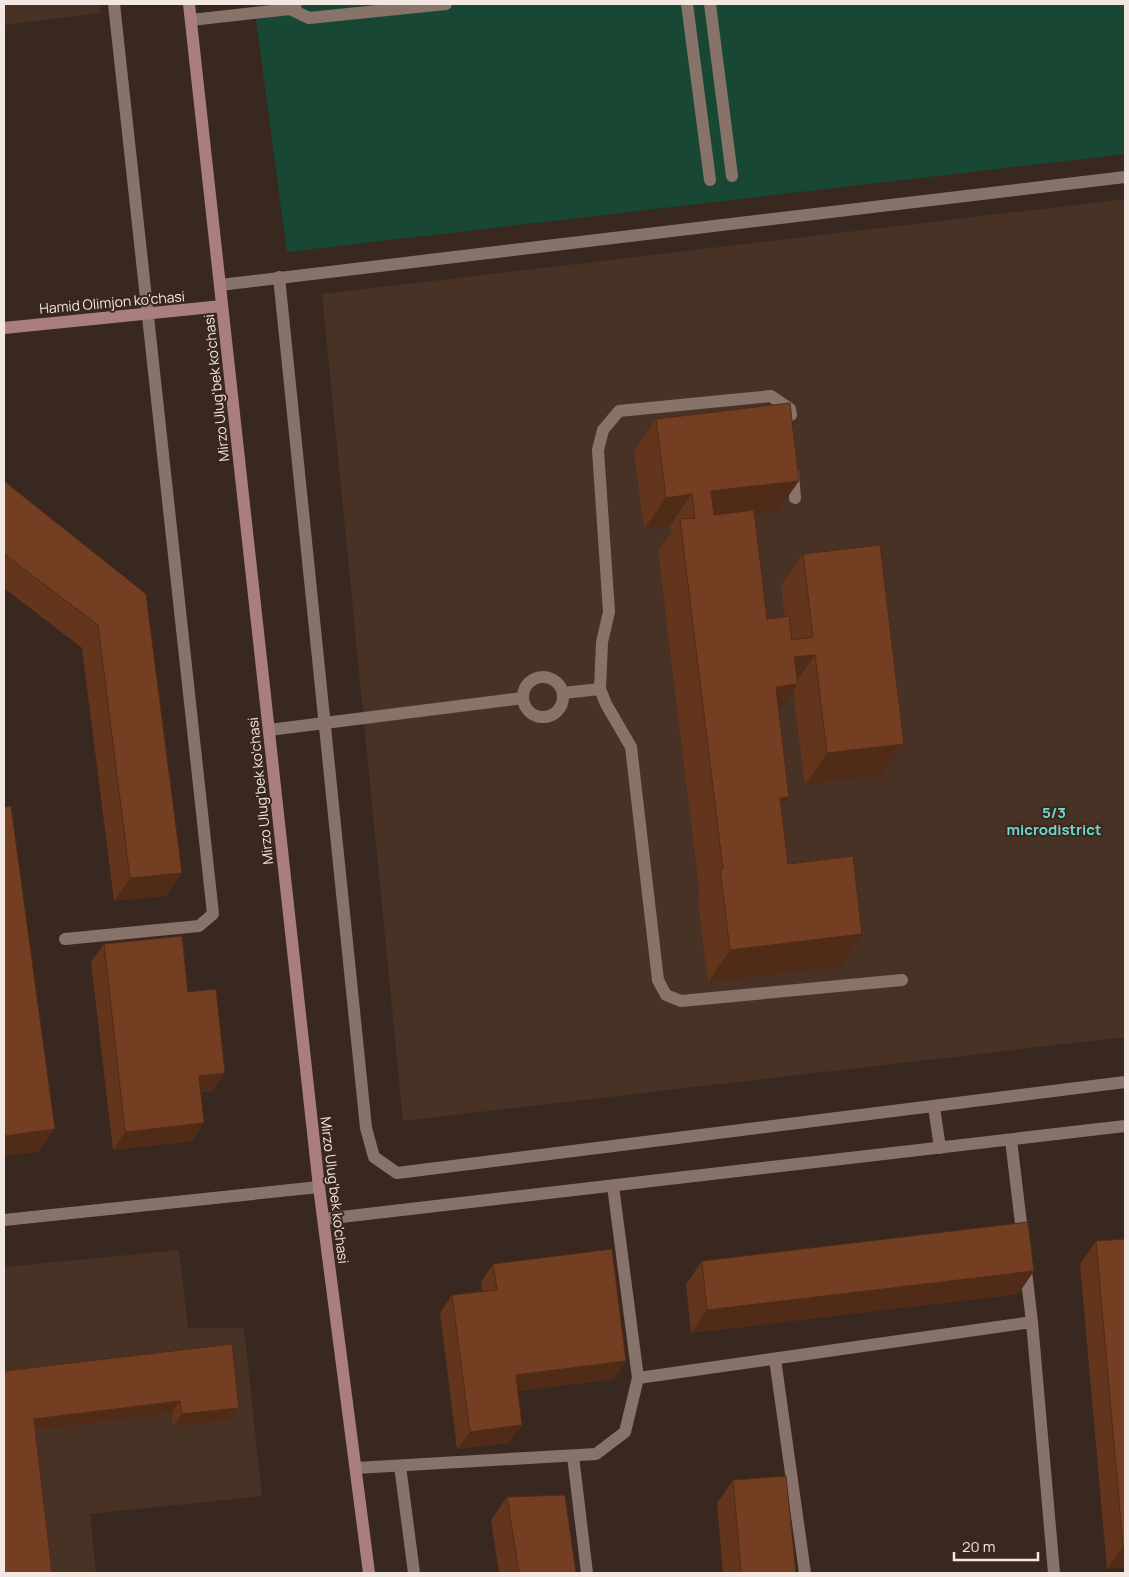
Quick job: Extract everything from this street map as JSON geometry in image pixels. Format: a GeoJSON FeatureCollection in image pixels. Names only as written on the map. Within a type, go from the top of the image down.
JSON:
{"type":"FeatureCollection","features":[{"type":"Feature","properties":{"kind":"main road","name":"Mirzo Ulug'bek ko'chasi"},"geometry":{"type":"LineString","coordinates":[[189,4],[319,1186],[369,1573]]}},
{"type":"Feature","properties":{"kind":"main road","name":"Hamid Olimjon ko'chasi"},"geometry":{"type":"LineString","coordinates":[[4,328],[222,306]]}},
{"type":"Feature","properties":{"kind":"street"},"geometry":{"type":"LineString","coordinates":[[64,939],[198,926],[213,914],[114,4]]}},
{"type":"Feature","properties":{"kind":"street"},"geometry":{"type":"LineString","coordinates":[[191,20],[293,6],[309,18],[446,4]]}},
{"type":"Feature","properties":{"kind":"street"},"geometry":{"type":"LineString","coordinates":[[687,4],[710,180]]}},
{"type":"Feature","properties":{"kind":"street"},"geometry":{"type":"LineString","coordinates":[[710,4],[732,176]]}},
{"type":"Feature","properties":{"kind":"street"},"geometry":{"type":"LineString","coordinates":[[220,285],[1125,177]]}},
{"type":"Feature","properties":{"kind":"street"},"geometry":{"type":"LineString","coordinates":[[279,277],[366,1128],[374,1157],[397,1173],[1125,1082]]}},
{"type":"Feature","properties":{"kind":"street"},"geometry":{"type":"LineString","coordinates":[[791,429],[790,409],[771,396],[619,411],[603,430],[598,450],[609,612],[602,642],[600,689],[606,704],[631,747],[658,980],[666,995],[681,1001],[902,980]]}},
{"type":"Feature","properties":{"kind":"street"},"geometry":{"type":"LineString","coordinates":[[793,458],[795,498]]}},
{"type":"Feature","properties":{"kind":"street"},"geometry":{"type":"LineString","coordinates":[[540,677],[551,678],[559,684],[563,693],[562,704],[556,712],[547,716],[536,715],[528,709],[524,698],[525,690],[531,681],[540,677]]}},
{"type":"Feature","properties":{"kind":"street"},"geometry":{"type":"LineString","coordinates":[[563,693],[600,689]]}},
{"type":"Feature","properties":{"kind":"street"},"geometry":{"type":"LineString","coordinates":[[269,730],[524,698]]}},
{"type":"Feature","properties":{"kind":"street"},"geometry":{"type":"LineString","coordinates":[[934,1107],[940,1148]]}},
{"type":"Feature","properties":{"kind":"street"},"geometry":{"type":"LineString","coordinates":[[324,1219],[1125,1126]]}},
{"type":"Feature","properties":{"kind":"street"},"geometry":{"type":"LineString","coordinates":[[1012,1140],[1032,1322],[1054,1573]]}},
{"type":"Feature","properties":{"kind":"street"},"geometry":{"type":"LineString","coordinates":[[4,1220],[319,1186]]}},
{"type":"Feature","properties":{"kind":"street"},"geometry":{"type":"LineString","coordinates":[[356,1468],[596,1454],[625,1432],[638,1378],[612,1186]]}},
{"type":"Feature","properties":{"kind":"street"},"geometry":{"type":"LineString","coordinates":[[638,1378],[1032,1322]]}},
{"type":"Feature","properties":{"kind":"street"},"geometry":{"type":"LineString","coordinates":[[775,1359],[805,1573]]}},
{"type":"Feature","properties":{"kind":"street"},"geometry":{"type":"LineString","coordinates":[[573,1456],[587,1573]]}},
{"type":"Feature","properties":{"kind":"street"},"geometry":{"type":"LineString","coordinates":[[400,1466],[414,1573]]}},
{"type":"Feature","properties":{"kind":"shaded area"},"geometry":{"type":"Polygon","coordinates":[[[4,4],[99,4],[100,13],[4,25],[4,4]]]}},
{"type":"Feature","properties":{"kind":"shaded area"},"geometry":{"type":"Polygon","coordinates":[[[1125,199],[1125,1037],[403,1121],[322,294],[1125,199]]]}},
{"type":"Feature","properties":{"kind":"shaded area"},"geometry":{"type":"Polygon","coordinates":[[[179,1250],[188,1328],[244,1328],[262,1496],[90,1514],[96,1573],[4,1573],[4,1267],[179,1250]]]}},
{"type":"Feature","properties":{"kind":"green space"},"geometry":{"type":"Polygon","coordinates":[[[254,4],[1125,4],[1125,154],[287,252],[254,4]]]}},
{"type":"Feature","properties":{"kind":"building"},"geometry":{"type":"Polygon","coordinates":[[[790,403],[799,481],[711,491],[714,515],[754,510],[767,619],[789,616],[792,640],[813,637],[803,554],[880,545],[904,744],[827,753],[815,655],[794,657],[798,684],[776,687],[789,797],[780,798],[788,864],[853,856],[862,934],[730,950],[720,870],[723,869],[680,519],[695,518],[692,494],[666,498],[656,419],[790,403]]]}},
{"type":"Feature","properties":{"kind":"building"},"geometry":{"type":"Polygon","coordinates":[[[4,481],[146,594],[182,873],[130,878],[98,625],[4,554],[4,481]]]}},
{"type":"Feature","properties":{"kind":"building"},"geometry":{"type":"Polygon","coordinates":[[[11,806],[55,1129],[5,1136],[4,807],[11,806]]]}},
{"type":"Feature","properties":{"kind":"building"},"geometry":{"type":"Polygon","coordinates":[[[182,936],[188,992],[216,989],[225,1073],[199,1076],[204,1123],[125,1132],[104,944],[182,936]]]}},
{"type":"Feature","properties":{"kind":"building"},"geometry":{"type":"Polygon","coordinates":[[[1028,1222],[1034,1271],[707,1310],[702,1261],[1028,1222]]]}},
{"type":"Feature","properties":{"kind":"building"},"geometry":{"type":"Polygon","coordinates":[[[1125,1239],[1125,1546],[1123,1546],[1096,1241],[1125,1239]]]}},
{"type":"Feature","properties":{"kind":"building"},"geometry":{"type":"Polygon","coordinates":[[[612,1249],[626,1361],[516,1375],[522,1425],[470,1432],[452,1295],[497,1290],[493,1264],[612,1249]]]}},
{"type":"Feature","properties":{"kind":"building"},"geometry":{"type":"Polygon","coordinates":[[[232,1344],[239,1408],[182,1414],[180,1401],[34,1419],[52,1573],[4,1573],[4,1371],[232,1344]]]}},
{"type":"Feature","properties":{"kind":"building"},"geometry":{"type":"Polygon","coordinates":[[[786,1476],[796,1573],[741,1573],[733,1480],[786,1476]]]}},
{"type":"Feature","properties":{"kind":"building"},"geometry":{"type":"Polygon","coordinates":[[[565,1495],[576,1573],[519,1573],[507,1497],[565,1495]]]}},
{"type":"Feature","properties":{"kind":"district","name":"5/3 microdistrict"},"geometry":{"type":"Point","coordinates":[1054,820]}}]}
